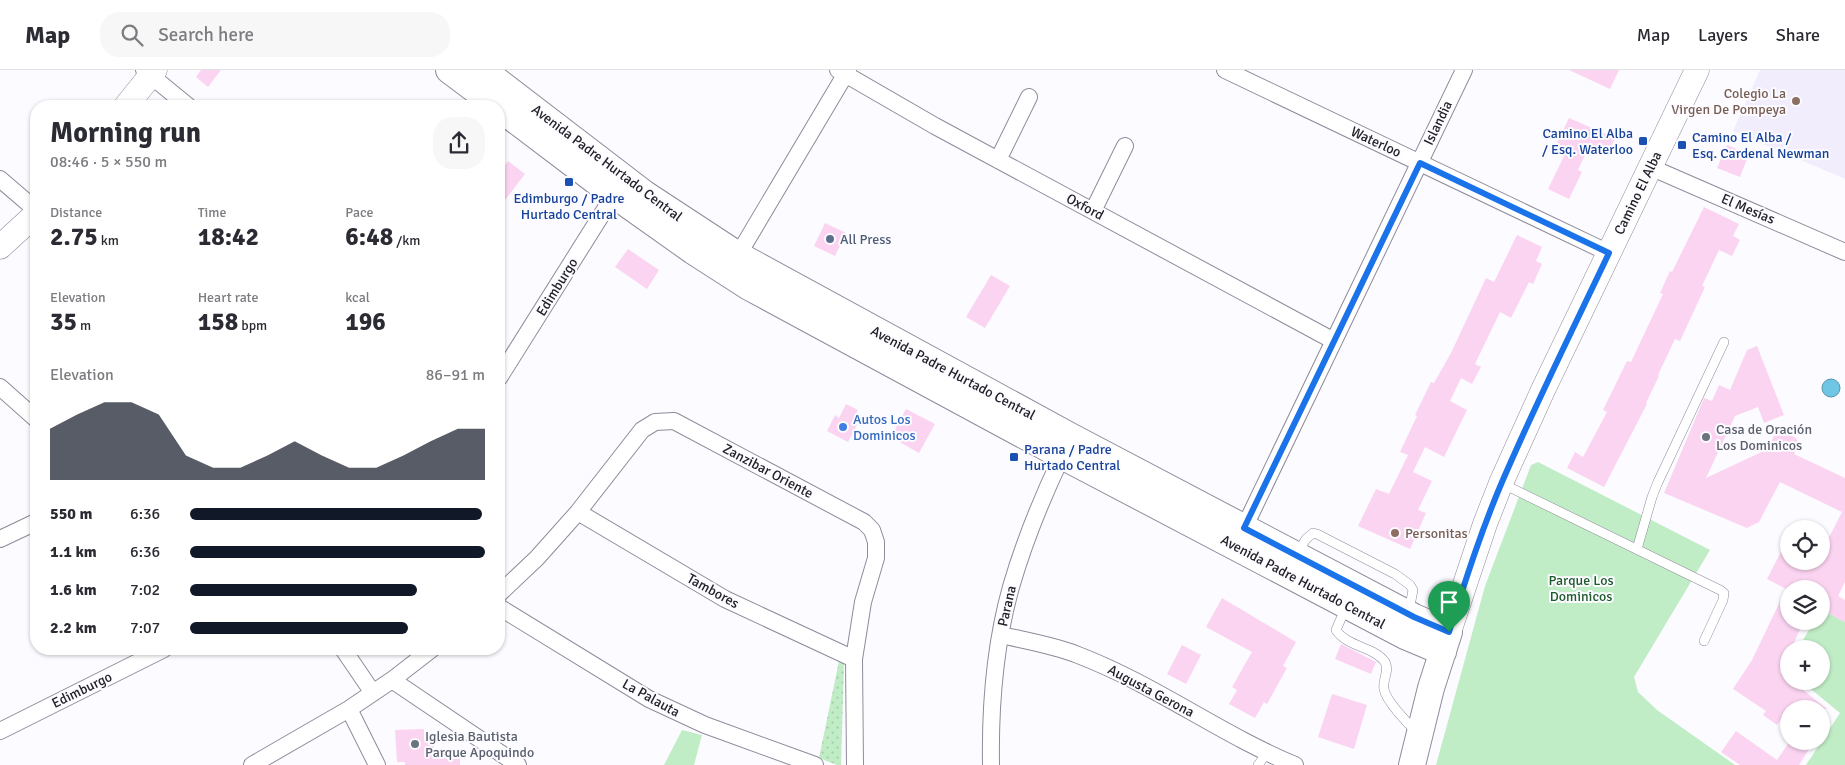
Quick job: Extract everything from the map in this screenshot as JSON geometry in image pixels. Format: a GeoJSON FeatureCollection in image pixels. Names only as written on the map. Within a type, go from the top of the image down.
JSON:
{"type":"FeatureCollection","features":[{"type":"Feature","properties":{"kind":"main road","name":"Avenida Padre Hurtado Central"},"geometry":{"type":"LineString","coordinates":[[449,70],[489,100]]}},
{"type":"Feature","properties":{"kind":"main road","name":"Avenida Padre Hurtado Central"},"geometry":{"type":"LineString","coordinates":[[483,70],[645,194],[738,255],[845,315],[1409,614],[1446,642]]}},
{"type":"Feature","properties":{"kind":"main road","name":"Camino El Alba"},"geometry":{"type":"LineString","coordinates":[[1412,765],[1418,737],[1446,642],[1485,524],[1501,483],[1543,390],[1697,70]]}},
{"type":"Feature","properties":{"kind":"main road"},"geometry":{"type":"LineString","coordinates":[[130,100],[150,72]]}},
{"type":"Feature","properties":{"kind":"main road","name":"Avenida Padre Hurtado Central"},"geometry":{"type":"LineString","coordinates":[[505,112],[614,195],[693,251],[749,287],[1062,456],[1405,636],[1446,642]]}},
{"type":"Feature","properties":{"kind":"main road"},"geometry":{"type":"LineString","coordinates":[[0,247],[30,220]]}},
{"type":"Feature","properties":{"kind":"street","name":"Waterloo"},"geometry":{"type":"LineString","coordinates":[[1225,70],[1609,253]]}},
{"type":"Feature","properties":{"kind":"street","name":"Islandia"},"geometry":{"type":"LineString","coordinates":[[1244,528],[1464,70]]}},
{"type":"Feature","properties":{"kind":"street"},"geometry":{"type":"LineString","coordinates":[[150,72],[181,100]]}},
{"type":"Feature","properties":{"kind":"street"},"geometry":{"type":"LineString","coordinates":[[738,255],[843,72]]}},
{"type":"Feature","properties":{"kind":"street","name":"Oxford"},"geometry":{"type":"LineString","coordinates":[[843,72],[998,160],[1334,341]]}},
{"type":"Feature","properties":{"kind":"street"},"geometry":{"type":"LineString","coordinates":[[998,160],[1029,97]]}},
{"type":"Feature","properties":{"kind":"street"},"geometry":{"type":"LineString","coordinates":[[1093,211],[1125,146]]}},
{"type":"Feature","properties":{"kind":"street","name":"El Mesías"},"geometry":{"type":"LineString","coordinates":[[1650,167],[1845,252]]}},
{"type":"Feature","properties":{"kind":"street"},"geometry":{"type":"LineString","coordinates":[[0,179],[30,205]]}},
{"type":"Feature","properties":{"kind":"street","name":"Edimburgo"},"geometry":{"type":"LineString","coordinates":[[505,362],[614,195]]}},
{"type":"Feature","properties":{"kind":"street"},"geometry":{"type":"LineString","coordinates":[[0,387],[30,414]]}},
{"type":"Feature","properties":{"kind":"street","name":"Zanzibar Oriente"},"geometry":{"type":"LineString","coordinates":[[505,588],[537,558],[578,512],[642,430],[655,422],[674,421],[864,522],[872,530],[876,542],[876,558],[863,602],[854,659],[855,765]]}},
{"type":"Feature","properties":{"kind":"street","name":"Parana"},"geometry":{"type":"LineString","coordinates":[[992,765],[992,709],[1001,635],[1010,589],[1036,512],[1062,456]]}},
{"type":"Feature","properties":{"kind":"street","name":"Tambores"},"geometry":{"type":"LineString","coordinates":[[578,512],[725,599],[854,659]]}},
{"type":"Feature","properties":{"kind":"street"},"geometry":{"type":"LineString","coordinates":[[0,539],[30,525]]}},
{"type":"Feature","properties":{"kind":"street","name":"La Palauta"},"geometry":{"type":"LineString","coordinates":[[505,611],[649,699],[705,725],[815,765]]}},
{"type":"Feature","properties":{"kind":"street","name":"Augusta Gerona"},"geometry":{"type":"LineString","coordinates":[[1001,635],[1051,646],[1126,676],[1262,759],[1295,765]]}},
{"type":"Feature","properties":{"kind":"street","name":"Edimburgo"},"geometry":{"type":"LineString","coordinates":[[0,730],[152,655]]}},
{"type":"Feature","properties":{"kind":"street"},"geometry":{"type":"LineString","coordinates":[[347,655],[373,693]]}},
{"type":"Feature","properties":{"kind":"street"},"geometry":{"type":"LineString","coordinates":[[252,765],[348,709],[392,680],[424,655]]}},
{"type":"Feature","properties":{"kind":"street"},"geometry":{"type":"LineString","coordinates":[[392,680],[518,765]]}},
{"type":"Feature","properties":{"kind":"street"},"geometry":{"type":"LineString","coordinates":[[348,709],[377,765]]}},
{"type":"Feature","properties":{"kind":"lane"},"geometry":{"type":"LineString","coordinates":[[1637,549],[1658,482],[1724,342]]}},
{"type":"Feature","properties":{"kind":"lane"},"geometry":{"type":"LineString","coordinates":[[1501,483],[1724,593],[1723,600],[1704,641]]}},
{"type":"Feature","properties":{"kind":"lane"},"geometry":{"type":"LineString","coordinates":[[1347,605],[1336,630],[1341,637],[1384,660],[1387,667],[1384,689],[1398,714],[1418,737],[1422,765]]}},
{"type":"Feature","properties":{"kind":"shaded area","name":"Colegio La Virgen De Pompeya"},"geometry":{"type":"Polygon","coordinates":[[[1760,70],[1845,70],[1845,179],[1733,131],[1760,70]]]}},
{"type":"Feature","properties":{"kind":"green space","name":"Parque Los Dominicos"},"geometry":{"type":"Polygon","coordinates":[[[1538,462],[1710,550],[1634,677],[1638,692],[1657,710],[1735,765],[1436,765],[1485,586],[1531,465],[1538,462]]]}},
{"type":"Feature","properties":{"kind":"green space"},"geometry":{"type":"Polygon","coordinates":[[[1830,614],[1845,622],[1845,765],[1806,765],[1816,750],[1830,750],[1830,728],[1840,713],[1830,705],[1830,700],[1824,700],[1812,690],[1830,690],[1830,640],[1803,640],[1809,630],[1830,630],[1830,614]]]}},
{"type":"Feature","properties":{"kind":"green space"},"geometry":{"type":"Polygon","coordinates":[[[839,661],[844,664],[841,765],[837,765],[819,758],[839,661]]]}},
{"type":"Feature","properties":{"kind":"green space"},"geometry":{"type":"Polygon","coordinates":[[[682,730],[702,735],[694,765],[664,765],[682,730]]]}},
{"type":"Feature","properties":{"kind":"water"},"geometry":{"type":"Polygon","coordinates":[[[1831,379],[1837,382],[1840,388],[1837,394],[1831,397],[1825,394],[1822,388],[1825,382],[1831,379]]]}},
{"type":"Feature","properties":{"kind":"building"},"geometry":{"type":"Polygon","coordinates":[[[201,70],[221,70],[208,87],[196,77],[201,70]]]}},
{"type":"Feature","properties":{"kind":"building"},"geometry":{"type":"Polygon","coordinates":[[[1569,70],[1619,70],[1610,89],[1569,70]]]}},
{"type":"Feature","properties":{"kind":"building"},"geometry":{"type":"Polygon","coordinates":[[[1569,118],[1615,138],[1607,155],[1589,146],[1578,170],[1582,172],[1569,199],[1548,189],[1566,152],[1555,147],[1569,118]]]}},
{"type":"Feature","properties":{"kind":"building"},"geometry":{"type":"Polygon","coordinates":[[[1727,145],[1749,154],[1740,177],[1717,168],[1727,145]]]}},
{"type":"Feature","properties":{"kind":"building"},"geometry":{"type":"Polygon","coordinates":[[[508,161],[525,174],[505,200],[505,165],[508,161]]]}},
{"type":"Feature","properties":{"kind":"building"},"geometry":{"type":"Polygon","coordinates":[[[1704,207],[1739,224],[1733,236],[1740,240],[1732,256],[1719,250],[1702,286],[1705,287],[1680,341],[1675,339],[1647,404],[1604,487],[1567,468],[1575,452],[1583,457],[1607,412],[1603,410],[1627,361],[1631,362],[1663,294],[1660,293],[1670,271],[1672,272],[1704,207]]]}},
{"type":"Feature","properties":{"kind":"building","name":"All Press"},"geometry":{"type":"Polygon","coordinates":[[[825,223],[846,233],[835,256],[814,246],[825,223]]]}},
{"type":"Feature","properties":{"kind":"building"},"geometry":{"type":"Polygon","coordinates":[[[1517,235],[1542,247],[1536,261],[1542,264],[1533,284],[1529,282],[1511,318],[1500,312],[1475,364],[1481,367],[1472,384],[1461,378],[1450,401],[1467,410],[1444,457],[1425,447],[1413,472],[1432,481],[1418,510],[1426,513],[1410,549],[1358,526],[1376,489],[1389,494],[1408,455],[1400,452],[1431,382],[1434,383],[1451,353],[1486,278],[1494,282],[1517,235]]]}},
{"type":"Feature","properties":{"kind":"building"},"geometry":{"type":"Polygon","coordinates":[[[628,249],[659,270],[647,289],[615,267],[628,249]]]}},
{"type":"Feature","properties":{"kind":"building"},"geometry":{"type":"Polygon","coordinates":[[[991,275],[1010,286],[985,328],[966,317],[991,275]]]}},
{"type":"Feature","properties":{"kind":"building"},"geometry":{"type":"Polygon","coordinates":[[[1757,346],[1784,415],[1764,423],[1758,407],[1735,416],[1706,478],[1768,449],[1777,429],[1796,438],[1799,445],[1794,454],[1845,478],[1845,582],[1838,596],[1845,600],[1845,622],[1830,614],[1830,580],[1780,580],[1780,586],[1767,579],[1780,554],[1780,570],[1830,570],[1830,535],[1842,512],[1780,482],[1759,522],[1747,528],[1664,493],[1704,398],[1712,401],[1719,385],[1730,390],[1747,350],[1757,346]]]}},
{"type":"Feature","properties":{"kind":"building","name":"Autos Los Dominicos"},"geometry":{"type":"Polygon","coordinates":[[[846,404],[858,410],[853,420],[858,423],[848,442],[827,431],[835,415],[839,418],[846,404]]]}},
{"type":"Feature","properties":{"kind":"building"},"geometry":{"type":"Polygon","coordinates":[[[906,409],[935,424],[919,453],[891,437],[906,409]]]}},
{"type":"Feature","properties":{"kind":"building"},"geometry":{"type":"Polygon","coordinates":[[[1222,598],[1296,642],[1283,666],[1287,668],[1267,704],[1264,702],[1255,718],[1229,704],[1237,690],[1232,687],[1252,652],[1206,627],[1222,598]]]}},
{"type":"Feature","properties":{"kind":"building"},"geometry":{"type":"Polygon","coordinates":[[[1780,602],[1780,630],[1800,630],[1795,640],[1780,640],[1780,690],[1803,690],[1816,700],[1780,700],[1780,721],[1777,725],[1763,715],[1766,711],[1733,689],[1752,660],[1780,602]]]}},
{"type":"Feature","properties":{"kind":"building"},"geometry":{"type":"Polygon","coordinates":[[[1341,644],[1376,662],[1371,674],[1335,659],[1341,644]]]}},
{"type":"Feature","properties":{"kind":"building"},"geometry":{"type":"Polygon","coordinates":[[[1182,645],[1201,655],[1186,684],[1167,674],[1182,645]]]}},
{"type":"Feature","properties":{"kind":"building"},"geometry":{"type":"Polygon","coordinates":[[[1332,694],[1367,705],[1354,749],[1318,737],[1332,694]]]}},
{"type":"Feature","properties":{"kind":"building","name":"Iglesia Bautista Parque Apoquindo"},"geometry":{"type":"Polygon","coordinates":[[[424,729],[424,740],[433,739],[434,750],[460,749],[460,765],[405,765],[405,762],[397,762],[395,730],[424,729]]]}},
{"type":"Feature","properties":{"kind":"building"},"geometry":{"type":"Polygon","coordinates":[[[1736,731],[1777,760],[1784,750],[1808,750],[1799,765],[1740,765],[1721,752],[1736,731]]]}},
{"type":"Feature","properties":{"kind":"place","name":"Colegio La Virgen De Pompeya"},"geometry":{"type":"Point","coordinates":[1796,101]}},
{"type":"Feature","properties":{"kind":"place","name":"Camino El Alba / Esq. Waterloo"},"geometry":{"type":"Point","coordinates":[1643,141]}},
{"type":"Feature","properties":{"kind":"place","name":"Camino El Alba / Esq. Cardenal Newman"},"geometry":{"type":"Point","coordinates":[1682,145]}},
{"type":"Feature","properties":{"kind":"place","name":"Edimburgo / Padre Hurtado Central"},"geometry":{"type":"Point","coordinates":[569,182]}},
{"type":"Feature","properties":{"kind":"place","name":"All Press"},"geometry":{"type":"Point","coordinates":[830,239]}},
{"type":"Feature","properties":{"kind":"place","name":"Autos Los Dominicos"},"geometry":{"type":"Point","coordinates":[843,427]}},
{"type":"Feature","properties":{"kind":"place","name":"Casa de Oración Los Dominicos"},"geometry":{"type":"Point","coordinates":[1706,437]}},
{"type":"Feature","properties":{"kind":"place","name":"Parana / Padre Hurtado Central"},"geometry":{"type":"Point","coordinates":[1014,457]}},
{"type":"Feature","properties":{"kind":"place","name":"Personitas"},"geometry":{"type":"Point","coordinates":[1395,533]}},
{"type":"Feature","properties":{"kind":"place","name":"Iglesia Bautista Parque Apoquindo"},"geometry":{"type":"Point","coordinates":[415,744]}},
{"type":"Feature","properties":{"kind":"route"},"geometry":{"type":"LineString","coordinates":[[1420,163],[1609,253],[1543,390],[1501,483],[1485,524],[1449,632],[1414,617],[1244,528],[1420,163]]}}]}
